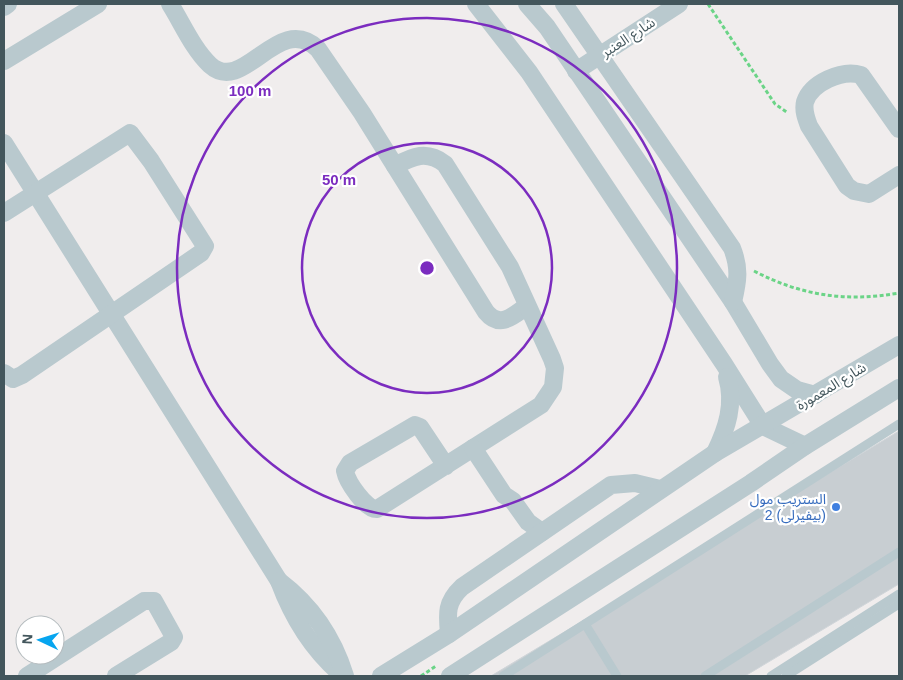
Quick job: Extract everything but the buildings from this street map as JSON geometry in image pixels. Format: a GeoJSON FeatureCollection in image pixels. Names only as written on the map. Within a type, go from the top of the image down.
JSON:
{"type":"FeatureCollection","features":[{"type":"Feature","properties":{"kind":"street"},"geometry":{"type":"LineString","coordinates":[[4,7],[8,4]]}},
{"type":"Feature","properties":{"kind":"street"},"geometry":{"type":"LineString","coordinates":[[4,61],[98,4]]}},
{"type":"Feature","properties":{"kind":"street"},"geometry":{"type":"LineString","coordinates":[[170,4],[204,58],[211,66],[221,71],[232,71],[242,67],[291,38],[310,42],[334,73],[395,166],[490,317],[505,320],[526,306]]}},
{"type":"Feature","properties":{"kind":"street"},"geometry":{"type":"LineString","coordinates":[[476,4],[529,72],[724,364],[763,426],[804,446]]}},
{"type":"Feature","properties":{"kind":"street"},"geometry":{"type":"LineString","coordinates":[[528,4],[576,71],[733,302],[781,379],[797,390],[815,395]]}},
{"type":"Feature","properties":{"kind":"street"},"geometry":{"type":"LineString","coordinates":[[564,4],[723,231],[738,263],[737,284],[733,302]]}},
{"type":"Feature","properties":{"kind":"street","name":"شارع العنبر"},"geometry":{"type":"LineString","coordinates":[[576,71],[679,4]]}},
{"type":"Feature","properties":{"kind":"street"},"geometry":{"type":"LineString","coordinates":[[896,117],[861,75],[844,72],[836,74],[808,94],[804,104],[809,126],[847,186],[854,191],[869,194],[899,175]]}},
{"type":"Feature","properties":{"kind":"street"},"geometry":{"type":"LineString","coordinates":[[4,213],[130,134],[135,137],[205,246],[201,253],[112,316],[22,376],[13,380],[4,373]]}},
{"type":"Feature","properties":{"kind":"street"},"geometry":{"type":"LineString","coordinates":[[4,143],[37,192],[112,316],[279,581],[292,613],[305,635],[320,655],[344,676]]}},
{"type":"Feature","properties":{"kind":"street"},"geometry":{"type":"LineString","coordinates":[[395,166],[420,154],[438,158],[445,164],[510,267],[555,368],[553,386],[541,405],[446,466],[381,507],[373,510],[366,506],[348,479],[345,471],[350,463],[415,425],[420,427],[446,466]]}},
{"type":"Feature","properties":{"kind":"street","name":"شارع المعمورة"},"geometry":{"type":"LineString","coordinates":[[381,676],[449,634],[715,453],[899,345]]}},
{"type":"Feature","properties":{"kind":"street"},"geometry":{"type":"LineString","coordinates":[[715,453],[724,434],[730,414],[731,391],[724,364]]}},
{"type":"Feature","properties":{"kind":"street"},"geometry":{"type":"LineString","coordinates":[[450,676],[750,484],[804,446],[899,388]]}},
{"type":"Feature","properties":{"kind":"street"},"geometry":{"type":"LineString","coordinates":[[473,448],[504,495],[508,509],[522,533],[524,544]]}},
{"type":"Feature","properties":{"kind":"street"},"geometry":{"type":"LineString","coordinates":[[449,634],[447,616],[452,596],[524,544],[611,485],[635,483],[660,489]]}},
{"type":"Feature","properties":{"kind":"street"},"geometry":{"type":"LineString","coordinates":[[504,495],[513,501],[528,522],[542,532]]}},
{"type":"Feature","properties":{"kind":"street"},"geometry":{"type":"LineString","coordinates":[[27,676],[144,601],[154,601],[174,637],[170,642],[116,676]]}},
{"type":"Feature","properties":{"kind":"lane"},"geometry":{"type":"LineString","coordinates":[[503,676],[899,424]]}},
{"type":"Feature","properties":{"kind":"lane"},"geometry":{"type":"LineString","coordinates":[[705,676],[899,552]]}},
{"type":"Feature","properties":{"kind":"lane"},"geometry":{"type":"LineString","coordinates":[[771,676],[899,594]]}},
{"type":"Feature","properties":{"kind":"lane"},"geometry":{"type":"LineString","coordinates":[[786,676],[899,604]]}},
{"type":"Feature","properties":{"kind":"lane"},"geometry":{"type":"LineString","coordinates":[[585,624],[617,676]]}},
{"type":"Feature","properties":{"kind":"path"},"geometry":{"type":"LineString","coordinates":[[708,4],[775,104],[783,111],[794,115],[805,115]]}},
{"type":"Feature","properties":{"kind":"path"},"geometry":{"type":"LineString","coordinates":[[738,263],[771,280],[806,292],[843,298],[899,293]]}},
{"type":"Feature","properties":{"kind":"place","name":"الستريب مول 2 (بيفيرلى)"},"geometry":{"type":"Point","coordinates":[836,507]}}]}
